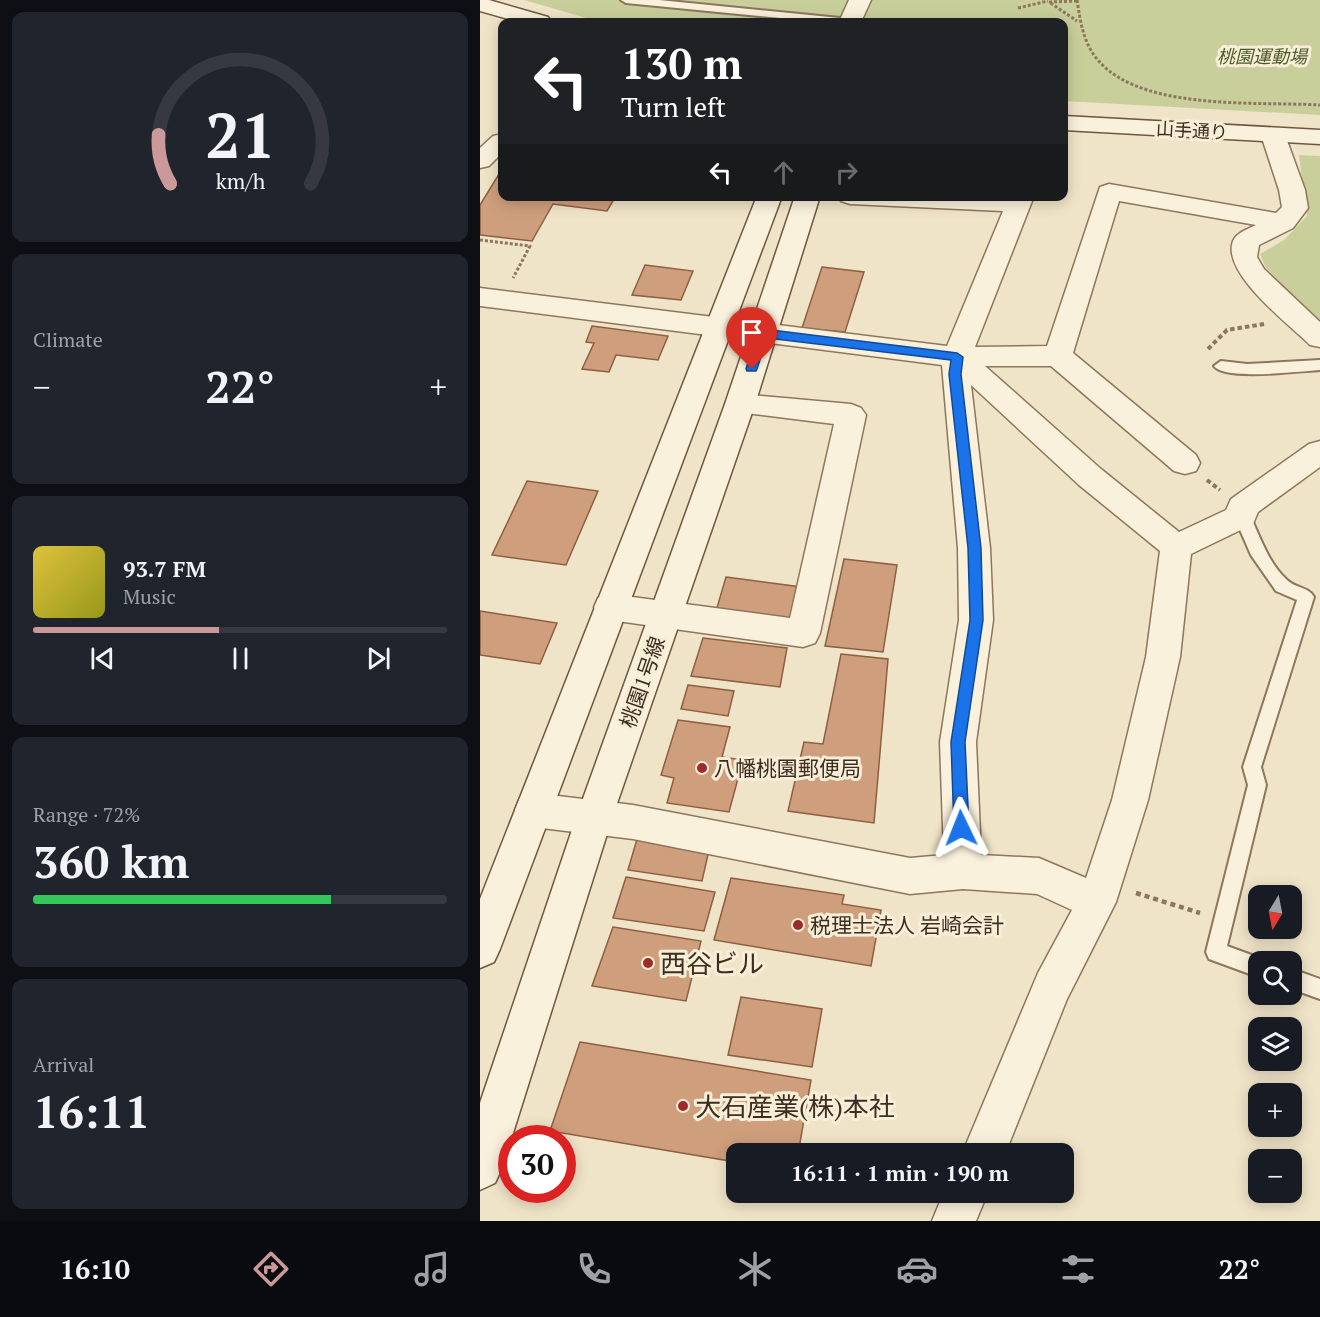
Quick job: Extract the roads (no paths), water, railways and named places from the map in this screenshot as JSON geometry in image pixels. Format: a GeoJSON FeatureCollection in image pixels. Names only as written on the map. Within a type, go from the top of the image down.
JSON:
{"type":"FeatureCollection","features":[{"type":"Feature","properties":{"kind":"street"},"geometry":{"type":"LineString","coordinates":[[852,18],[860,0]]}},
{"type":"Feature","properties":{"kind":"street"},"geometry":{"type":"LineString","coordinates":[[480,4],[527,18]]}},
{"type":"Feature","properties":{"kind":"street","name":"山手通り"},"geometry":{"type":"LineString","coordinates":[[1068,123],[1320,137]]}},
{"type":"Feature","properties":{"kind":"street"},"geometry":{"type":"LineString","coordinates":[[1273,135],[1292,190],[1295,208],[1284,222],[1268,227],[1246,241],[1244,257],[1253,274],[1320,338]]}},
{"type":"Feature","properties":{"kind":"street"},"geometry":{"type":"LineString","coordinates":[[480,161],[498,145]]}},
{"type":"Feature","properties":{"kind":"street"},"geometry":{"type":"LineString","coordinates":[[1058,356],[1109,192],[1284,222]]}},
{"type":"Feature","properties":{"kind":"street"},"geometry":{"type":"LineString","coordinates":[[480,949],[610,607],[722,326],[768,201]]}},
{"type":"Feature","properties":{"kind":"street","name":"桃園1号線"},"geometry":{"type":"LineString","coordinates":[[481,1159],[594,818],[740,404],[806,201]]}},
{"type":"Feature","properties":{"kind":"street"},"geometry":{"type":"LineString","coordinates":[[963,871],[958,742],[976,620],[974,548],[955,374],[957,357],[1021,201]]}},
{"type":"Feature","properties":{"kind":"street"},"geometry":{"type":"LineString","coordinates":[[486,299],[722,326],[957,357],[1058,356],[1185,463]]}},
{"type":"Feature","properties":{"kind":"street"},"geometry":{"type":"LineString","coordinates":[[957,357],[1090,477],[1176,548]]}},
{"type":"Feature","properties":{"kind":"street"},"geometry":{"type":"LineString","coordinates":[[610,607],[803,633],[851,415],[740,404]]}},
{"type":"Feature","properties":{"kind":"street"},"geometry":{"type":"LineString","coordinates":[[1176,548],[1242,511],[1320,452]]}},
{"type":"Feature","properties":{"kind":"street"},"geometry":{"type":"LineString","coordinates":[[988,1143],[1052,987],[1100,892],[1130,800],[1163,657],[1176,548]]}},
{"type":"Feature","properties":{"kind":"street"},"geometry":{"type":"LineString","coordinates":[[533,810],[645,824],[910,876],[963,871],[1039,876],[1100,892]]}},
{"type":"Feature","properties":{"kind":"street"},"geometry":{"type":"LineString","coordinates":[[954,1221],[961,1203]]}},
{"type":"Feature","properties":{"kind":"lane"},"geometry":{"type":"LineString","coordinates":[[626,0],[809,18]]}},
{"type":"Feature","properties":{"kind":"lane"},"geometry":{"type":"LineString","coordinates":[[1221,366],[1247,369],[1320,365]]}},
{"type":"Feature","properties":{"kind":"lane"},"geometry":{"type":"LineString","coordinates":[[1242,511],[1257,551],[1282,586],[1305,597],[1252,767],[1257,784],[1216,952],[1248,963]]}},
{"type":"Feature","properties":{"kind":"lane"},"geometry":{"type":"LineString","coordinates":[[1302,983],[1320,989]]}},
{"type":"Feature","properties":{"kind":"place","name":"八幡桃園郵便局"},"geometry":{"type":"Point","coordinates":[702,768]}},
{"type":"Feature","properties":{"kind":"place","name":"税理士法人 岩崎会計"},"geometry":{"type":"Point","coordinates":[798,925]}},
{"type":"Feature","properties":{"kind":"place","name":"西谷ビル"},"geometry":{"type":"Point","coordinates":[648,963]}},
{"type":"Feature","properties":{"kind":"place","name":"大石産業(株)本社"},"geometry":{"type":"Point","coordinates":[683,1106]}},
{"type":"Feature","properties":{"kind":"park label","name":"桃園運動場"},"geometry":{"type":"Point","coordinates":[1262,56]}}]}
